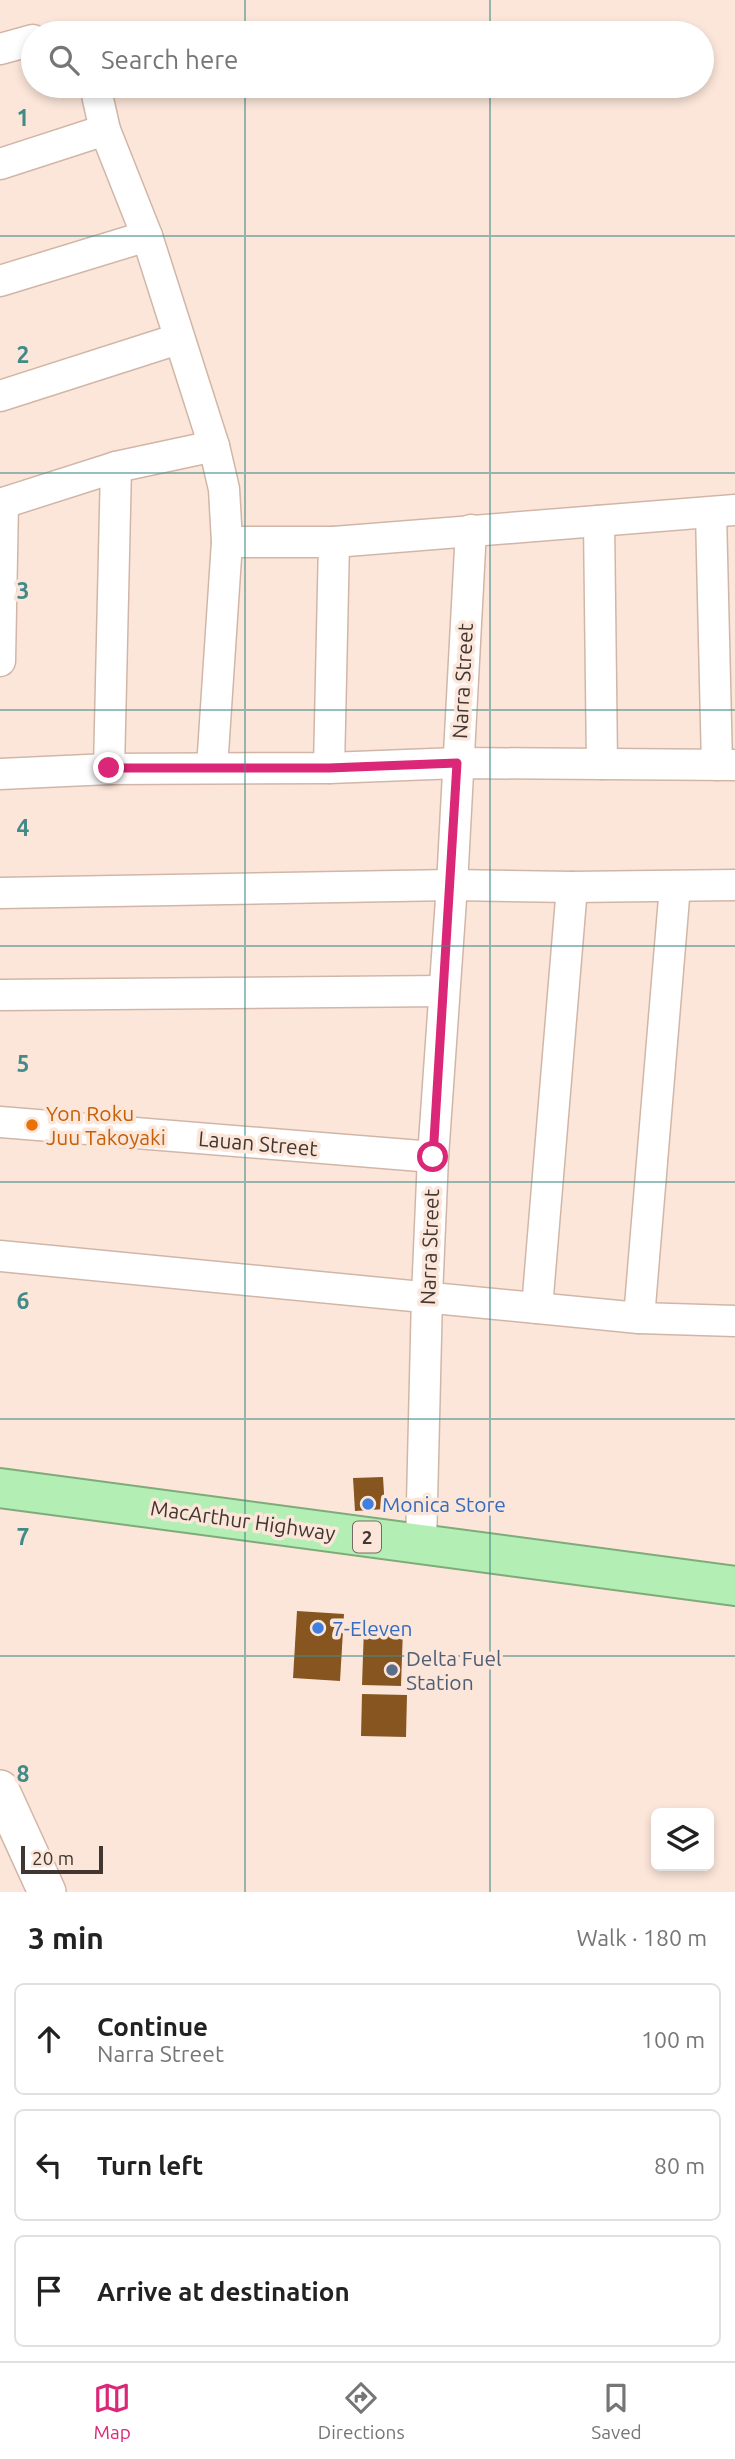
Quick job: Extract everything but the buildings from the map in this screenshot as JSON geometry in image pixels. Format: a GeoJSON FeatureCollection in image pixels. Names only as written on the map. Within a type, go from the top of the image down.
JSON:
{"type":"FeatureCollection","features":[{"type":"Feature","properties":{"kind":"highway","name":"MacArthur Highway"},"geometry":{"type":"LineString","coordinates":[[0,1488],[735,1586]]}},
{"type":"Feature","properties":{"kind":"street"},"geometry":{"type":"LineString","coordinates":[[0,49],[21,43]]}},
{"type":"Feature","properties":{"kind":"street"},"geometry":{"type":"LineString","coordinates":[[97,98],[104,130],[147,236],[178,339],[215,446],[224,489],[227,542],[212,768]]}},
{"type":"Feature","properties":{"kind":"street"},"geometry":{"type":"LineString","coordinates":[[0,164],[104,130]]}},
{"type":"Feature","properties":{"kind":"street"},"geometry":{"type":"LineString","coordinates":[[0,281],[147,236]]}},
{"type":"Feature","properties":{"kind":"street"},"geometry":{"type":"LineString","coordinates":[[0,396],[178,339]]}},
{"type":"Feature","properties":{"kind":"street"},"geometry":{"type":"LineString","coordinates":[[0,661],[2,503],[116,467],[215,446]]}},
{"type":"Feature","properties":{"kind":"street"},"geometry":{"type":"LineString","coordinates":[[109,768],[116,467]]}},
{"type":"Feature","properties":{"kind":"street"},"geometry":{"type":"LineString","coordinates":[[0,774],[109,768],[329,768],[457,763],[726,765],[723,512],[334,542],[227,542]]}},
{"type":"Feature","properties":{"kind":"street"},"geometry":{"type":"LineString","coordinates":[[599,521],[602,764]]}},
{"type":"Feature","properties":{"kind":"street","name":"Narra Street"},"geometry":{"type":"LineString","coordinates":[[421,1544],[433,1157],[452,885],[471,530]]}},
{"type":"Feature","properties":{"kind":"street"},"geometry":{"type":"LineString","coordinates":[[329,768],[334,542]]}},
{"type":"Feature","properties":{"kind":"street"},"geometry":{"type":"LineString","coordinates":[[0,893],[452,885],[735,885]]}},
{"type":"Feature","properties":{"kind":"street"},"geometry":{"type":"LineString","coordinates":[[639,1318],[675,886]]}},
{"type":"Feature","properties":{"kind":"street"},"geometry":{"type":"LineString","coordinates":[[537,1308],[572,887]]}},
{"type":"Feature","properties":{"kind":"street"},"geometry":{"type":"LineString","coordinates":[[0,995],[443,991]]}},
{"type":"Feature","properties":{"kind":"street","name":"Lauan Street"},"geometry":{"type":"LineString","coordinates":[[0,1122],[433,1157]]}},
{"type":"Feature","properties":{"kind":"street"},"geometry":{"type":"LineString","coordinates":[[0,1256],[639,1318],[735,1321]]}},
{"type":"Feature","properties":{"kind":"street"},"geometry":{"type":"LineString","coordinates":[[0,1789],[47,1892]]}},
{"type":"Feature","properties":{"kind":"place","name":"Yon Roku Juu Takoyaki"},"geometry":{"type":"Point","coordinates":[32,1125]}},
{"type":"Feature","properties":{"kind":"place","name":"Monica Store"},"geometry":{"type":"Point","coordinates":[368,1504]}},
{"type":"Feature","properties":{"kind":"place","name":"7-Eleven"},"geometry":{"type":"Point","coordinates":[318,1628]}},
{"type":"Feature","properties":{"kind":"place","name":"Delta Fuel Station"},"geometry":{"type":"Point","coordinates":[392,1670]}},
{"type":"Feature","properties":{"kind":"route"},"geometry":{"type":"LineString","coordinates":[[109,768],[329,768],[457,763],[452,885],[433,1157]]}}]}
